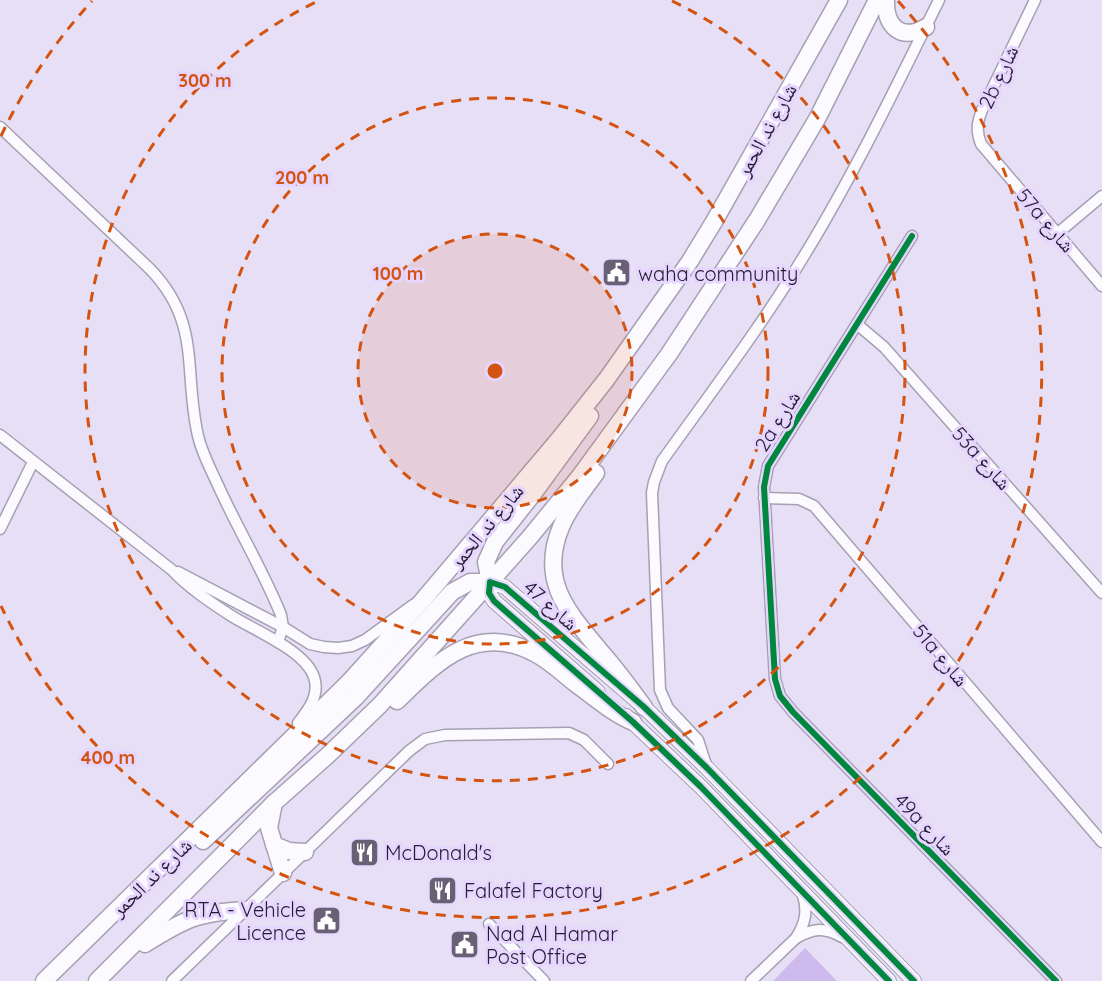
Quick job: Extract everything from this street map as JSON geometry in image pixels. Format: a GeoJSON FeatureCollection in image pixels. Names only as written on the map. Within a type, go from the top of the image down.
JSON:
{"type":"FeatureCollection","features":[{"type":"Feature","properties":{"kind":"main road","name":"شارع ند الحمر"},"geometry":{"type":"LineString","coordinates":[[44,981],[348,683],[423,600],[560,438],[606,380],[665,297],[715,220],[838,0]]}},
{"type":"Feature","properties":{"kind":"main road","name":"شارع ند الحمر"},"geometry":{"type":"LineString","coordinates":[[97,981],[274,803],[380,705],[556,507],[628,413],[758,220],[817,119],[878,0]]}},
{"type":"Feature","properties":{"kind":"main road"},"geometry":{"type":"LineString","coordinates":[[886,0],[886,16],[895,28],[909,33],[926,27]]}},
{"type":"Feature","properties":{"kind":"main road"},"geometry":{"type":"LineString","coordinates":[[69,957],[103,936],[340,712],[395,657],[452,592],[470,582],[490,582],[486,562],[495,542],[577,435],[649,330],[665,297]]}},
{"type":"Feature","properties":{"kind":"main road"},"geometry":{"type":"LineString","coordinates":[[628,413],[607,456],[565,518],[555,550],[554,573],[569,614],[613,665],[644,707]]}},
{"type":"Feature","properties":{"kind":"main road"},"geometry":{"type":"LineString","coordinates":[[327,756],[346,749],[435,664],[460,650],[488,643],[505,643],[537,654],[617,715],[633,722]]}},
{"type":"Feature","properties":{"kind":"main road"},"geometry":{"type":"LineString","coordinates":[[274,803],[270,828],[283,873]]}},
{"type":"Feature","properties":{"kind":"main road"},"geometry":{"type":"LineString","coordinates":[[274,845],[288,851],[305,852]]}},
{"type":"Feature","properties":{"kind":"main road"},"geometry":{"type":"LineString","coordinates":[[121,958],[186,919],[206,913],[244,910]]}},
{"type":"Feature","properties":{"kind":"street"},"geometry":{"type":"LineString","coordinates":[[707,768],[698,740],[668,708],[660,690],[657,668],[654,482],[662,461],[746,345],[808,250],[870,139],[939,0]]}},
{"type":"Feature","properties":{"kind":"street","name":"2b شارع"},"geometry":{"type":"LineString","coordinates":[[989,154],[979,139],[977,121],[1035,0]]}},
{"type":"Feature","properties":{"kind":"street"},"geometry":{"type":"LineString","coordinates":[[0,128],[150,269],[173,297],[186,332],[192,404],[199,440],[223,498],[279,610],[283,627],[278,642]]}},
{"type":"Feature","properties":{"kind":"street","name":"57a شارع"},"geometry":{"type":"LineString","coordinates":[[989,154],[1102,286]]}},
{"type":"Feature","properties":{"kind":"street"},"geometry":{"type":"LineString","coordinates":[[1058,233],[1102,196]]}},
{"type":"Feature","properties":{"kind":"street","name":"2a شارع"},"geometry":{"type":"LineString","coordinates":[[776,687],[764,498],[765,476],[772,457],[858,325],[912,236]]}},
{"type":"Feature","properties":{"kind":"street","name":"53a شارع"},"geometry":{"type":"LineString","coordinates":[[858,325],[884,347],[1102,593]]}},
{"type":"Feature","properties":{"kind":"street"},"geometry":{"type":"LineString","coordinates":[[0,435],[172,570],[184,582],[231,616],[278,642],[309,668],[314,676],[315,695],[307,712],[254,776]]}},
{"type":"Feature","properties":{"kind":"street"},"geometry":{"type":"LineString","coordinates":[[0,529],[33,462]]}},
{"type":"Feature","properties":{"kind":"street","name":"51a شارع"},"geometry":{"type":"LineString","coordinates":[[764,498],[799,499],[814,506],[1102,842]]}},
{"type":"Feature","properties":{"kind":"street"},"geometry":{"type":"LineString","coordinates":[[172,570],[195,579],[310,644],[324,648],[352,646],[365,640],[405,609],[423,600]]}},
{"type":"Feature","properties":{"kind":"street","name":"شارع 47"},"geometry":{"type":"LineString","coordinates":[[889,981],[701,787],[633,722],[494,600],[489,592],[490,582],[505,587],[644,707],[707,768],[914,981]]}},
{"type":"Feature","properties":{"kind":"street","name":"49a شارع"},"geometry":{"type":"LineString","coordinates":[[776,687],[792,712],[1056,981]]}},
{"type":"Feature","properties":{"kind":"street"},"geometry":{"type":"LineString","coordinates":[[172,981],[417,744],[435,736],[569,733],[584,740],[608,764]]}},
{"type":"Feature","properties":{"kind":"street"},"geometry":{"type":"LineString","coordinates":[[796,938],[806,916],[801,891]]}},
{"type":"Feature","properties":{"kind":"street"},"geometry":{"type":"LineString","coordinates":[[489,924],[544,981]]}},
{"type":"Feature","properties":{"kind":"street"},"geometry":{"type":"LineString","coordinates":[[751,981],[796,938],[813,930],[820,928],[834,932],[848,940]]}},
{"type":"Feature","properties":{"kind":"shaded area"},"geometry":{"type":"Polygon","coordinates":[[[805,948],[837,981],[773,981],[805,948]]]}},
{"type":"Feature","properties":{"kind":"cycle path"},"geometry":{"type":"LineString","coordinates":[[912,236],[768,466],[764,487],[775,679],[780,696],[793,712],[1056,981]]}},
{"type":"Feature","properties":{"kind":"cycle path"},"geometry":{"type":"LineString","coordinates":[[889,981],[701,787],[633,722],[494,601],[489,593],[490,582],[505,587],[644,707],[707,768],[914,981]]}},
{"type":"Feature","properties":{"kind":"place","name":"waha community"},"geometry":{"type":"Point","coordinates":[617,273]}},
{"type":"Feature","properties":{"kind":"place","name":"McDonald's"},"geometry":{"type":"Point","coordinates":[364,852]}},
{"type":"Feature","properties":{"kind":"place","name":"Falafel Factory"},"geometry":{"type":"Point","coordinates":[443,890]}},
{"type":"Feature","properties":{"kind":"place","name":"RTA - Vehicle Licence"},"geometry":{"type":"Point","coordinates":[327,920]}},
{"type":"Feature","properties":{"kind":"place","name":"Nad Al Hamar Post Office"},"geometry":{"type":"Point","coordinates":[465,944]}}]}
